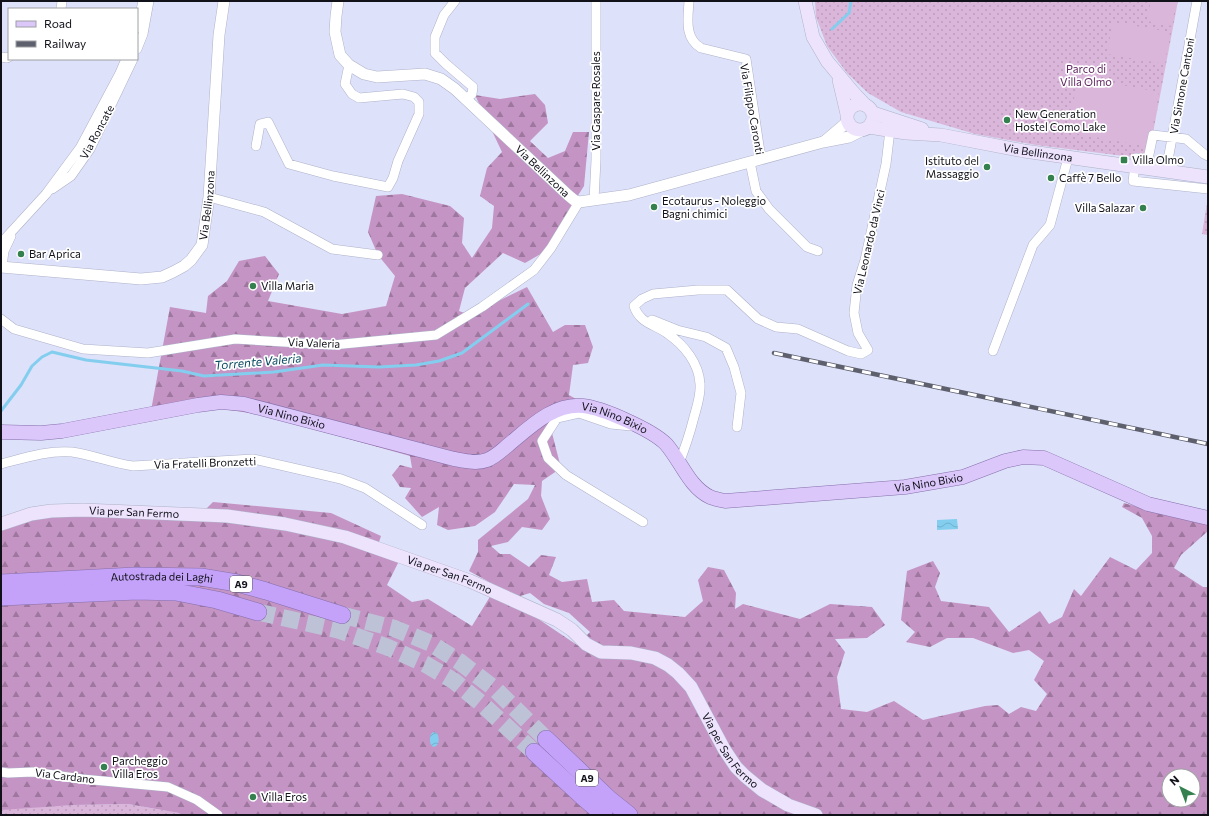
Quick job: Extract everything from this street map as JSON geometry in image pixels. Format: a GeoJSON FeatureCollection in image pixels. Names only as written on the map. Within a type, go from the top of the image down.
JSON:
{"type":"FeatureCollection","features":[{"type":"Feature","properties":{"kind":"highway","name":"Autostrada dei Laghi"},"geometry":{"type":"LineString","coordinates":[[1,597],[201,577],[237,583],[342,615]]}},
{"type":"Feature","properties":{"kind":"highway","name":"Autostrada dei Laghi"},"geometry":{"type":"LineString","coordinates":[[1,583],[136,584],[217,600],[258,612]]}},
{"type":"Feature","properties":{"kind":"highway","name":"A9"},"geometry":{"type":"LineString","coordinates":[[546,739],[609,799],[629,815]]}},
{"type":"Feature","properties":{"kind":"highway","name":"A9"},"geometry":{"type":"LineString","coordinates":[[534,752],[604,815]]}},
{"type":"Feature","properties":{"kind":"main road"},"geometry":{"type":"LineString","coordinates":[[805,1],[813,37],[827,61],[837,72],[852,91],[869,109],[873,121],[867,128],[858,130],[849,125],[837,72]]}},
{"type":"Feature","properties":{"kind":"main road"},"geometry":{"type":"LineString","coordinates":[[847,117],[850,109],[858,104],[869,109]]}},
{"type":"Feature","properties":{"kind":"main road","name":"Via Bellinzona"},"geometry":{"type":"LineString","coordinates":[[869,109],[941,135]]}},
{"type":"Feature","properties":{"kind":"main road","name":"Via Bellinzona"},"geometry":{"type":"LineString","coordinates":[[867,128],[906,133],[941,135],[1068,158],[1208,177]]}},
{"type":"Feature","properties":{"kind":"main road","name":"Via Nino Bixio"},"geometry":{"type":"LineString","coordinates":[[1,432],[40,433],[62,431],[221,402],[244,404],[454,459],[476,462],[487,460],[497,455],[549,414],[569,406],[584,406],[617,417],[656,436],[665,443],[672,452],[691,481],[711,498],[725,501],[904,487],[963,477],[1005,461],[1023,457],[1044,458],[1148,504],[1208,518]]}},
{"type":"Feature","properties":{"kind":"main road","name":"Via per San Fermo"},"geometry":{"type":"LineString","coordinates":[[1,524],[31,514],[51,511],[83,510],[241,518],[285,524],[345,537],[470,580],[557,620],[572,630],[586,644],[601,652],[631,653],[656,658],[668,665],[678,672],[690,687],[724,749],[736,767],[762,790],[788,805],[816,815]]}},
{"type":"Feature","properties":{"kind":"street"},"geometry":{"type":"LineString","coordinates":[[138,24],[143,1]]}},
{"type":"Feature","properties":{"kind":"street"},"geometry":{"type":"LineString","coordinates":[[138,46],[143,34],[149,1]]}},
{"type":"Feature","properties":{"kind":"street","name":"Via Bellinzona"},"geometry":{"type":"LineString","coordinates":[[1,267],[141,279],[162,277],[184,266],[191,260],[202,245],[209,197],[220,35],[224,1]]}},
{"type":"Feature","properties":{"kind":"street"},"geometry":{"type":"LineString","coordinates":[[256,146],[260,124],[268,122],[289,164],[333,176],[388,187],[419,114],[419,102],[414,96],[403,94],[359,98],[352,94],[344,84],[349,66],[340,55],[335,32],[338,1]]}},
{"type":"Feature","properties":{"kind":"street"},"geometry":{"type":"LineString","coordinates":[[455,1],[444,15],[435,37],[435,53],[473,87],[472,94],[466,99]]}},
{"type":"Feature","properties":{"kind":"street","name":"Via Gaspare Rosales"},"geometry":{"type":"LineString","coordinates":[[594,200],[596,160],[596,1]]}},
{"type":"Feature","properties":{"kind":"street","name":"Via Filippo Caronti"},"geometry":{"type":"LineString","coordinates":[[689,1],[689,36],[696,45],[701,48],[746,59],[761,159]]}},
{"type":"Feature","properties":{"kind":"street","name":"Via Simone Cantoni"},"geometry":{"type":"LineString","coordinates":[[1166,172],[1197,1]]}},
{"type":"Feature","properties":{"kind":"street"},"geometry":{"type":"LineString","coordinates":[[1,243],[46,194],[80,148],[126,60]]}},
{"type":"Feature","properties":{"kind":"street","name":"Via Roncate"},"geometry":{"type":"LineString","coordinates":[[46,194],[71,176],[90,149],[133,60]]}},
{"type":"Feature","properties":{"kind":"street","name":"Via Bellinzona"},"geometry":{"type":"LineString","coordinates":[[349,66],[364,74],[377,77],[425,74],[441,79],[455,89],[568,195],[578,202],[629,195],[823,142],[850,137],[867,128]]}},
{"type":"Feature","properties":{"kind":"street","name":"Via Bellinzona"},"geometry":{"type":"LineString","coordinates":[[823,142],[845,124],[847,117]]}},
{"type":"Feature","properties":{"kind":"street","name":"Via Leonardo da Vinci"},"geometry":{"type":"LineString","coordinates":[[636,313],[634,306],[642,299],[653,294],[698,290],[727,290],[758,319],[776,327],[798,329],[848,351],[861,354],[868,350],[858,333],[854,313],[857,285],[865,260],[884,171],[890,130]]}},
{"type":"Feature","properties":{"kind":"street"},"geometry":{"type":"LineString","coordinates":[[1208,156],[1186,139],[1153,135],[1148,159],[1136,158],[1133,181],[1208,189]]}},
{"type":"Feature","properties":{"kind":"street"},"geometry":{"type":"LineString","coordinates":[[993,351],[1033,245],[1050,224],[1068,158]]}},
{"type":"Feature","properties":{"kind":"street"},"geometry":{"type":"LineString","coordinates":[[750,162],[756,191],[769,209],[807,247],[818,251]]}},
{"type":"Feature","properties":{"kind":"street"},"geometry":{"type":"LineString","coordinates":[[209,197],[264,212],[332,249],[378,255]]}},
{"type":"Feature","properties":{"kind":"street","name":"Via Valeria"},"geometry":{"type":"LineString","coordinates":[[1,320],[14,329],[83,349],[148,353],[235,339],[333,345],[436,335],[482,307],[534,270],[551,248],[578,202]]}},
{"type":"Feature","properties":{"kind":"street"},"geometry":{"type":"LineString","coordinates":[[1,267],[4,251],[16,226]]}},
{"type":"Feature","properties":{"kind":"street"},"geometry":{"type":"LineString","coordinates":[[636,313],[676,330],[706,337],[726,348],[734,367],[741,393],[737,427]]}},
{"type":"Feature","properties":{"kind":"street"},"geometry":{"type":"LineString","coordinates":[[636,313],[647,323],[667,333],[681,345],[690,356],[698,370],[700,384],[698,400],[688,441],[679,463]]}},
{"type":"Feature","properties":{"kind":"street"},"geometry":{"type":"LineString","coordinates":[[637,426],[611,424],[579,413],[557,418],[542,441],[548,458],[566,475],[643,522]]}},
{"type":"Feature","properties":{"kind":"street","name":"Via Fratelli Bronzetti"},"geometry":{"type":"LineString","coordinates":[[1,464],[48,453],[70,452],[133,466],[253,459],[341,479],[365,488],[422,525]]}},
{"type":"Feature","properties":{"kind":"street","name":"Via Cardano"},"geometry":{"type":"LineString","coordinates":[[1,772],[32,772],[82,779],[168,787],[197,800],[218,815]]}},
{"type":"Feature","properties":{"kind":"green space","name":"Parco di Villa Olmo"},"geometry":{"type":"Polygon","coordinates":[[[815,1],[1178,1],[1148,159],[1036,145],[975,134],[901,112],[868,93],[847,73],[827,46],[816,17],[815,1]]]}},
{"type":"Feature","properties":{"kind":"green space"},"geometry":{"type":"Polygon","coordinates":[[[1151,1],[1176,1],[1172,26],[1147,21],[1151,1]]]}},
{"type":"Feature","properties":{"kind":"green space"},"geometry":{"type":"Polygon","coordinates":[[[1113,22],[1170,32],[1165,64],[1107,54],[1113,22]]]}},
{"type":"Feature","properties":{"kind":"green space"},"geometry":{"type":"Polygon","coordinates":[[[1078,77],[1159,92],[1149,147],[1068,132],[1078,77]]]}},
{"type":"Feature","properties":{"kind":"green space"},"geometry":{"type":"Polygon","coordinates":[[[535,94],[545,105],[548,123],[530,141],[548,158],[565,151],[573,132],[589,132],[584,186],[570,208],[551,248],[525,263],[503,253],[465,288],[459,311],[470,315],[527,287],[553,332],[565,325],[585,325],[593,347],[588,363],[573,365],[569,395],[576,399],[552,433],[561,468],[542,481],[541,496],[550,519],[542,530],[522,527],[508,542],[491,546],[500,554],[510,554],[529,567],[541,555],[556,557],[549,575],[562,582],[587,579],[592,602],[614,600],[624,611],[685,617],[703,601],[698,580],[708,567],[724,570],[736,593],[735,609],[743,604],[800,619],[830,604],[872,607],[885,625],[867,638],[835,639],[845,652],[837,677],[841,709],[867,712],[894,701],[923,720],[985,706],[998,705],[1009,714],[1021,707],[1036,711],[1047,694],[1034,680],[1044,661],[1029,650],[1013,653],[973,638],[947,638],[930,647],[906,642],[915,632],[901,620],[907,571],[933,561],[940,573],[935,587],[941,601],[989,607],[1009,632],[1040,611],[1049,624],[1062,617],[1074,589],[1081,596],[1110,557],[1136,570],[1152,553],[1152,536],[1142,518],[1122,507],[1124,503],[1172,517],[1183,518],[1208,525],[1208,531],[1181,555],[1174,568],[1203,587],[1208,587],[1208,815],[181,815],[179,813],[128,804],[74,805],[1,810],[1,529],[57,512],[197,518],[213,502],[331,513],[381,536],[376,551],[399,561],[387,585],[412,602],[428,599],[472,626],[491,595],[522,608],[577,645],[590,632],[569,613],[544,604],[530,593],[517,597],[469,571],[478,552],[478,540],[528,499],[535,485],[514,484],[495,512],[475,526],[448,530],[437,525],[439,507],[422,517],[405,498],[411,488],[400,487],[392,475],[400,465],[412,468],[410,456],[263,415],[216,408],[150,416],[170,307],[206,313],[208,296],[227,281],[239,261],[265,256],[279,274],[268,301],[342,314],[386,306],[395,276],[378,255],[368,232],[376,196],[402,194],[450,206],[464,218],[462,243],[472,258],[492,228],[494,206],[480,196],[487,168],[502,152],[475,95],[500,99],[535,94]]]}},
{"type":"Feature","properties":{"kind":"green space"},"geometry":{"type":"Polygon","coordinates":[[[1208,197],[1208,235],[1202,234],[1208,197]]]}},
{"type":"Feature","properties":{"kind":"green space"},"geometry":{"type":"Polygon","coordinates":[[[128,804],[179,813],[181,815],[1,815],[1,810],[4,809],[128,804]]]}},
{"type":"Feature","properties":{"kind":"water"},"geometry":{"type":"Polygon","coordinates":[[[957,519],[958,529],[937,530],[937,520],[957,519]]]}},
{"type":"Feature","properties":{"kind":"water"},"geometry":{"type":"Polygon","coordinates":[[[433,732],[437,733],[439,741],[434,747],[430,741],[430,736],[433,732]]]}},
{"type":"Feature","properties":{"kind":"waterway"},"geometry":{"type":"LineString","coordinates":[[832,29],[849,13],[851,1]]}},
{"type":"Feature","properties":{"kind":"waterway","name":"Torrente Valeria"},"geometry":{"type":"LineString","coordinates":[[1,411],[21,385],[32,366],[42,357],[52,352],[86,360],[182,371],[204,376],[274,372],[323,365],[379,367],[416,365],[439,361],[462,353],[528,304]]}},
{"type":"Feature","properties":{"kind":"tunnel"},"geometry":{"type":"LineString","coordinates":[[258,612],[338,630],[387,647],[425,664],[454,681],[482,704],[534,752]]}},
{"type":"Feature","properties":{"kind":"tunnel"},"geometry":{"type":"LineString","coordinates":[[342,615],[393,628],[430,643],[460,662],[495,689],[546,739]]}},
{"type":"Feature","properties":{"kind":"railway"},"geometry":{"type":"LineString","coordinates":[[774,353],[1208,444]]}},
{"type":"Feature","properties":{"kind":"place","name":"New Generation Hostel Como Lake"},"geometry":{"type":"Point","coordinates":[1007,120]}},
{"type":"Feature","properties":{"kind":"place","name":"Villa Olmo"},"geometry":{"type":"Point","coordinates":[1124,160]}},
{"type":"Feature","properties":{"kind":"place","name":"Istituto del Massaggio"},"geometry":{"type":"Point","coordinates":[987,167]}},
{"type":"Feature","properties":{"kind":"place","name":"Caffè 7 Bello"},"geometry":{"type":"Point","coordinates":[1051,178]}},
{"type":"Feature","properties":{"kind":"place","name":"Ecotaurus - Noleggio Bagni chimici"},"geometry":{"type":"Point","coordinates":[654,207]}},
{"type":"Feature","properties":{"kind":"place","name":"Villa Salazar"},"geometry":{"type":"Point","coordinates":[1143,208]}},
{"type":"Feature","properties":{"kind":"place","name":"Bar Aprica"},"geometry":{"type":"Point","coordinates":[21,254]}},
{"type":"Feature","properties":{"kind":"place","name":"Villa Maria"},"geometry":{"type":"Point","coordinates":[253,286]}},
{"type":"Feature","properties":{"kind":"place","name":"Parcheggio Villa Eros"},"geometry":{"type":"Point","coordinates":[104,767]}},
{"type":"Feature","properties":{"kind":"place","name":"Villa Eros"},"geometry":{"type":"Point","coordinates":[253,797]}}]}
